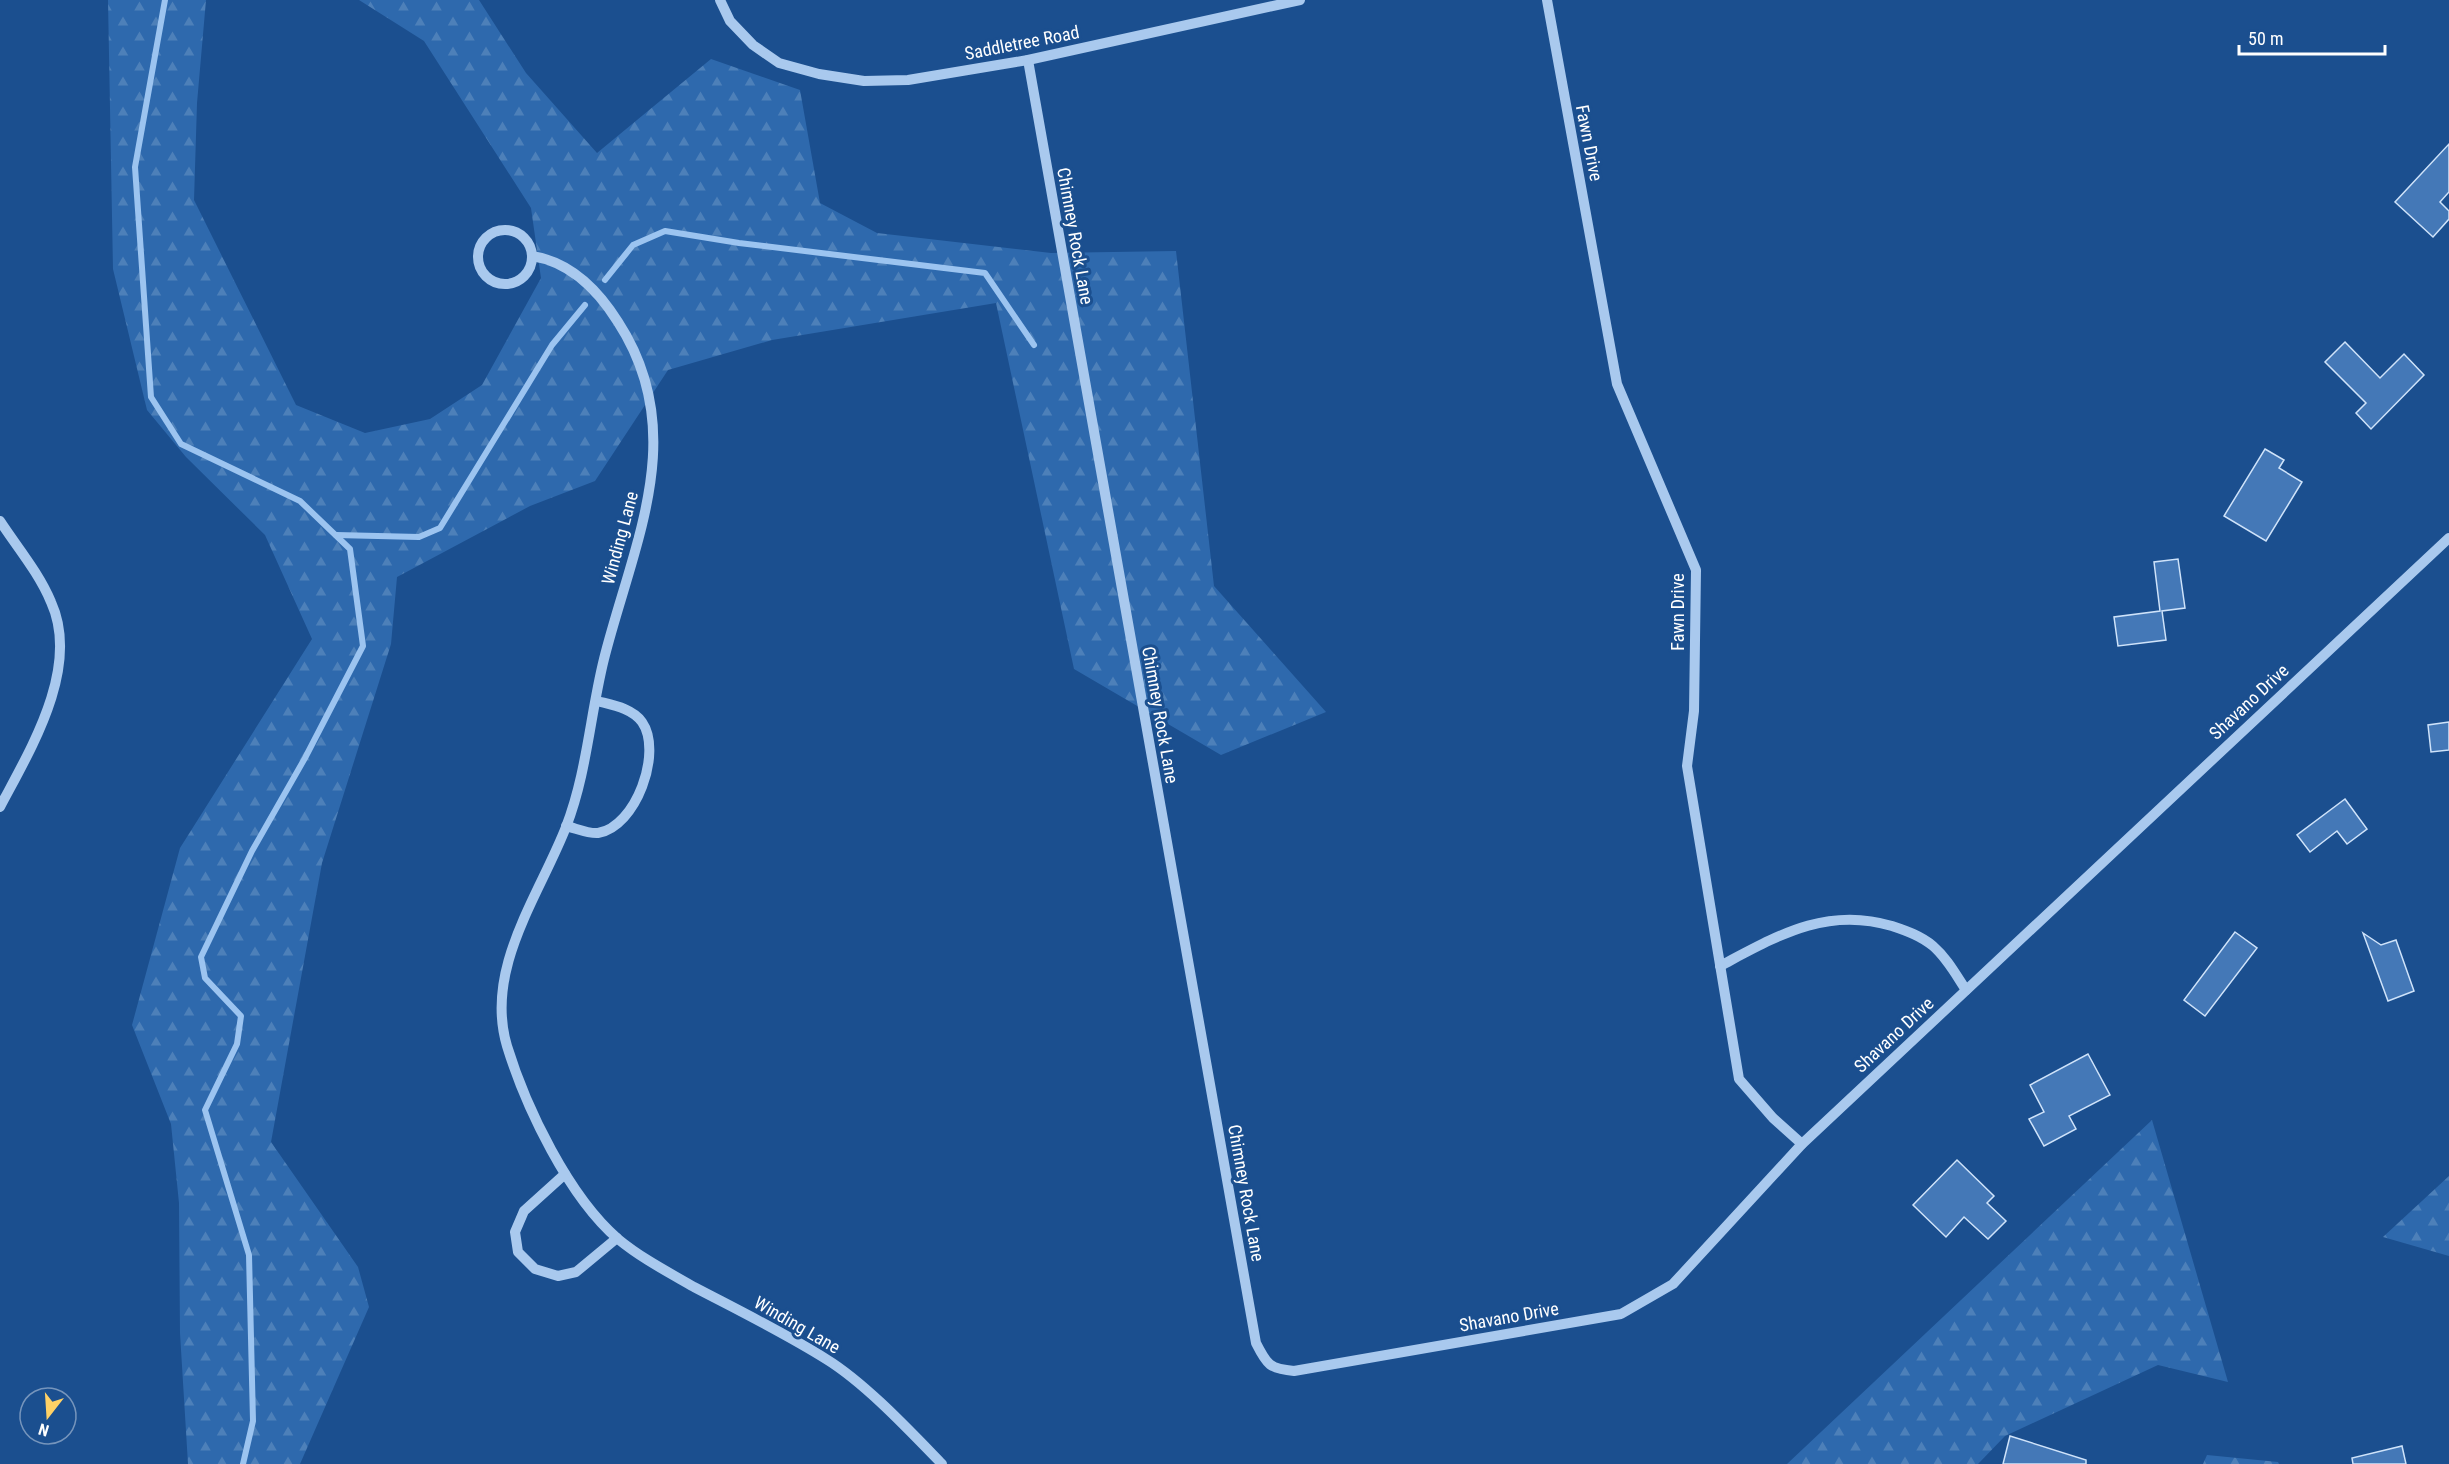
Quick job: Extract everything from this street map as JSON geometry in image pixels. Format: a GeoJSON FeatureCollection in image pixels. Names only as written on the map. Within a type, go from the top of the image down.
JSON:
{"type":"FeatureCollection","features":[{"type":"Feature","properties":{"kind":"street","name":"Saddletree Road"},"geometry":{"type":"LineString","coordinates":[[720,0],[730,21],[753,45],[779,63],[819,74],[864,81],[908,80],[1028,60],[1300,0]]}},
{"type":"Feature","properties":{"kind":"street","name":"Fawn Drive"},"geometry":{"type":"LineString","coordinates":[[1546,0],[1617,384],[1696,570],[1694,711],[1687,766],[1739,1079],[1773,1118],[1802,1144]]}},
{"type":"Feature","properties":{"kind":"street","name":"Chimney Rock Lane"},"geometry":{"type":"LineString","coordinates":[[1028,60],[1254,1332],[1264,1360],[1274,1369]]}},
{"type":"Feature","properties":{"kind":"street"},"geometry":{"type":"LineString","coordinates":[[504,230],[524,238],[530,246],[532,256],[525,275],[507,284],[496,283],[487,277],[478,258],[485,239],[504,230]]}},
{"type":"Feature","properties":{"kind":"street","name":"Winding Lane"},"geometry":{"type":"LineString","coordinates":[[532,256],[552,259],[572,269],[607,304],[632,343],[650,392],[655,447],[649,503],[606,653],[580,783],[566,826],[513,948],[504,975],[502,1007],[507,1044],[551,1150],[587,1206],[617,1238],[647,1260],[829,1360],[896,1418],[942,1464]]}},
{"type":"Feature","properties":{"kind":"street"},"geometry":{"type":"LineString","coordinates":[[0,520],[51,602],[61,639],[55,680],[43,724],[0,807]]}},
{"type":"Feature","properties":{"kind":"street","name":"Shavano Drive"},"geometry":{"type":"LineString","coordinates":[[1274,1369],[1294,1371],[1621,1314],[1673,1284],[1802,1144],[2449,538]]}},
{"type":"Feature","properties":{"kind":"street"},"geometry":{"type":"LineString","coordinates":[[566,826],[597,834],[618,825],[633,808],[645,778],[650,749],[642,722],[623,708],[597,701]]}},
{"type":"Feature","properties":{"kind":"street"},"geometry":{"type":"LineString","coordinates":[[1720,966],[1779,935],[1819,921],[1845,918],[1879,922],[1910,932],[1933,947],[1951,967],[1966,990]]}},
{"type":"Feature","properties":{"kind":"street"},"geometry":{"type":"LineString","coordinates":[[565,1174],[524,1211],[515,1232],[518,1252],[535,1269],[558,1276],[576,1272],[617,1238]]}},
{"type":"Feature","properties":{"kind":"green space"},"geometry":{"type":"Polygon","coordinates":[[[108,0],[206,0],[197,103],[194,200],[296,405],[365,433],[430,419],[482,385],[541,278],[531,208],[424,41],[359,0],[479,0],[526,73],[597,153],[711,59],[800,90],[820,203],[877,233],[1051,253],[1176,251],[1214,586],[1326,712],[1221,755],[1074,669],[996,303],[772,340],[668,370],[595,481],[530,506],[397,577],[391,644],[322,863],[271,1142],[358,1267],[369,1307],[300,1464],[188,1464],[180,1333],[179,1203],[171,1124],[132,1025],[180,848],[312,639],[265,535],[186,457],[147,410],[113,269],[108,0]]]}},
{"type":"Feature","properties":{"kind":"green space"},"geometry":{"type":"Polygon","coordinates":[[[2152,1120],[2228,1382],[2158,1365],[2005,1436],[1978,1464],[1787,1464],[2152,1120]]]}},
{"type":"Feature","properties":{"kind":"green space"},"geometry":{"type":"Polygon","coordinates":[[[2449,1176],[2449,1256],[2383,1237],[2449,1176]]]}},
{"type":"Feature","properties":{"kind":"green space"},"geometry":{"type":"Polygon","coordinates":[[[2207,1455],[2278,1462],[2279,1464],[2203,1464],[2207,1455]]]}},
{"type":"Feature","properties":{"kind":"building"},"geometry":{"type":"Polygon","coordinates":[[[2449,144],[2449,192],[2440,202],[2449,211],[2449,219],[2433,237],[2395,202],[2449,144]]]}},
{"type":"Feature","properties":{"kind":"building"},"geometry":{"type":"Polygon","coordinates":[[[2345,342],[2380,378],[2404,354],[2424,375],[2371,429],[2356,413],[2366,403],[2325,362],[2345,342]]]}},
{"type":"Feature","properties":{"kind":"building"},"geometry":{"type":"Polygon","coordinates":[[[2265,449],[2284,460],[2279,468],[2302,482],[2266,541],[2224,516],[2265,449]]]}},
{"type":"Feature","properties":{"kind":"building"},"geometry":{"type":"Polygon","coordinates":[[[2178,559],[2185,608],[2162,611],[2166,640],[2118,646],[2114,617],[2160,611],[2154,562],[2178,559]]]}},
{"type":"Feature","properties":{"kind":"building"},"geometry":{"type":"Polygon","coordinates":[[[2449,722],[2449,750],[2431,752],[2428,725],[2449,722]]]}},
{"type":"Feature","properties":{"kind":"building"},"geometry":{"type":"Polygon","coordinates":[[[2345,799],[2367,829],[2347,844],[2337,831],[2310,852],[2297,835],[2345,799]]]}},
{"type":"Feature","properties":{"kind":"building"},"geometry":{"type":"Polygon","coordinates":[[[2235,932],[2257,948],[2205,1016],[2184,1000],[2235,932]]]}},
{"type":"Feature","properties":{"kind":"building"},"geometry":{"type":"Polygon","coordinates":[[[2363,933],[2381,945],[2396,940],[2414,991],[2388,1001],[2363,933]]]}},
{"type":"Feature","properties":{"kind":"building"},"geometry":{"type":"Polygon","coordinates":[[[2088,1054],[2110,1095],[2069,1116],[2076,1129],[2044,1146],[2029,1119],[2044,1112],[2030,1085],[2088,1054]]]}},
{"type":"Feature","properties":{"kind":"building"},"geometry":{"type":"Polygon","coordinates":[[[1957,1160],[1994,1196],[1987,1203],[2006,1221],[1988,1239],[1964,1217],[1946,1237],[1913,1205],[1957,1160]]]}},
{"type":"Feature","properties":{"kind":"building"},"geometry":{"type":"Polygon","coordinates":[[[2010,1436],[2086,1460],[2086,1464],[2003,1464],[2010,1436]]]}},
{"type":"Feature","properties":{"kind":"building"},"geometry":{"type":"Polygon","coordinates":[[[2402,1446],[2406,1464],[2353,1464],[2352,1458],[2402,1446]]]}},
{"type":"Feature","properties":{"kind":"waterway"},"geometry":{"type":"LineString","coordinates":[[165,0],[135,167],[151,397],[181,444],[300,501],[350,549],[363,646],[305,758],[252,851],[201,957],[205,978],[241,1016],[237,1044],[205,1110],[249,1255],[253,1421],[243,1464]]}},
{"type":"Feature","properties":{"kind":"waterway"},"geometry":{"type":"LineString","coordinates":[[605,280],[633,245],[665,231],[739,243],[985,273],[1034,345]]}},
{"type":"Feature","properties":{"kind":"waterway"},"geometry":{"type":"LineString","coordinates":[[336,535],[419,537],[440,528],[552,345],[585,305]]}}]}
